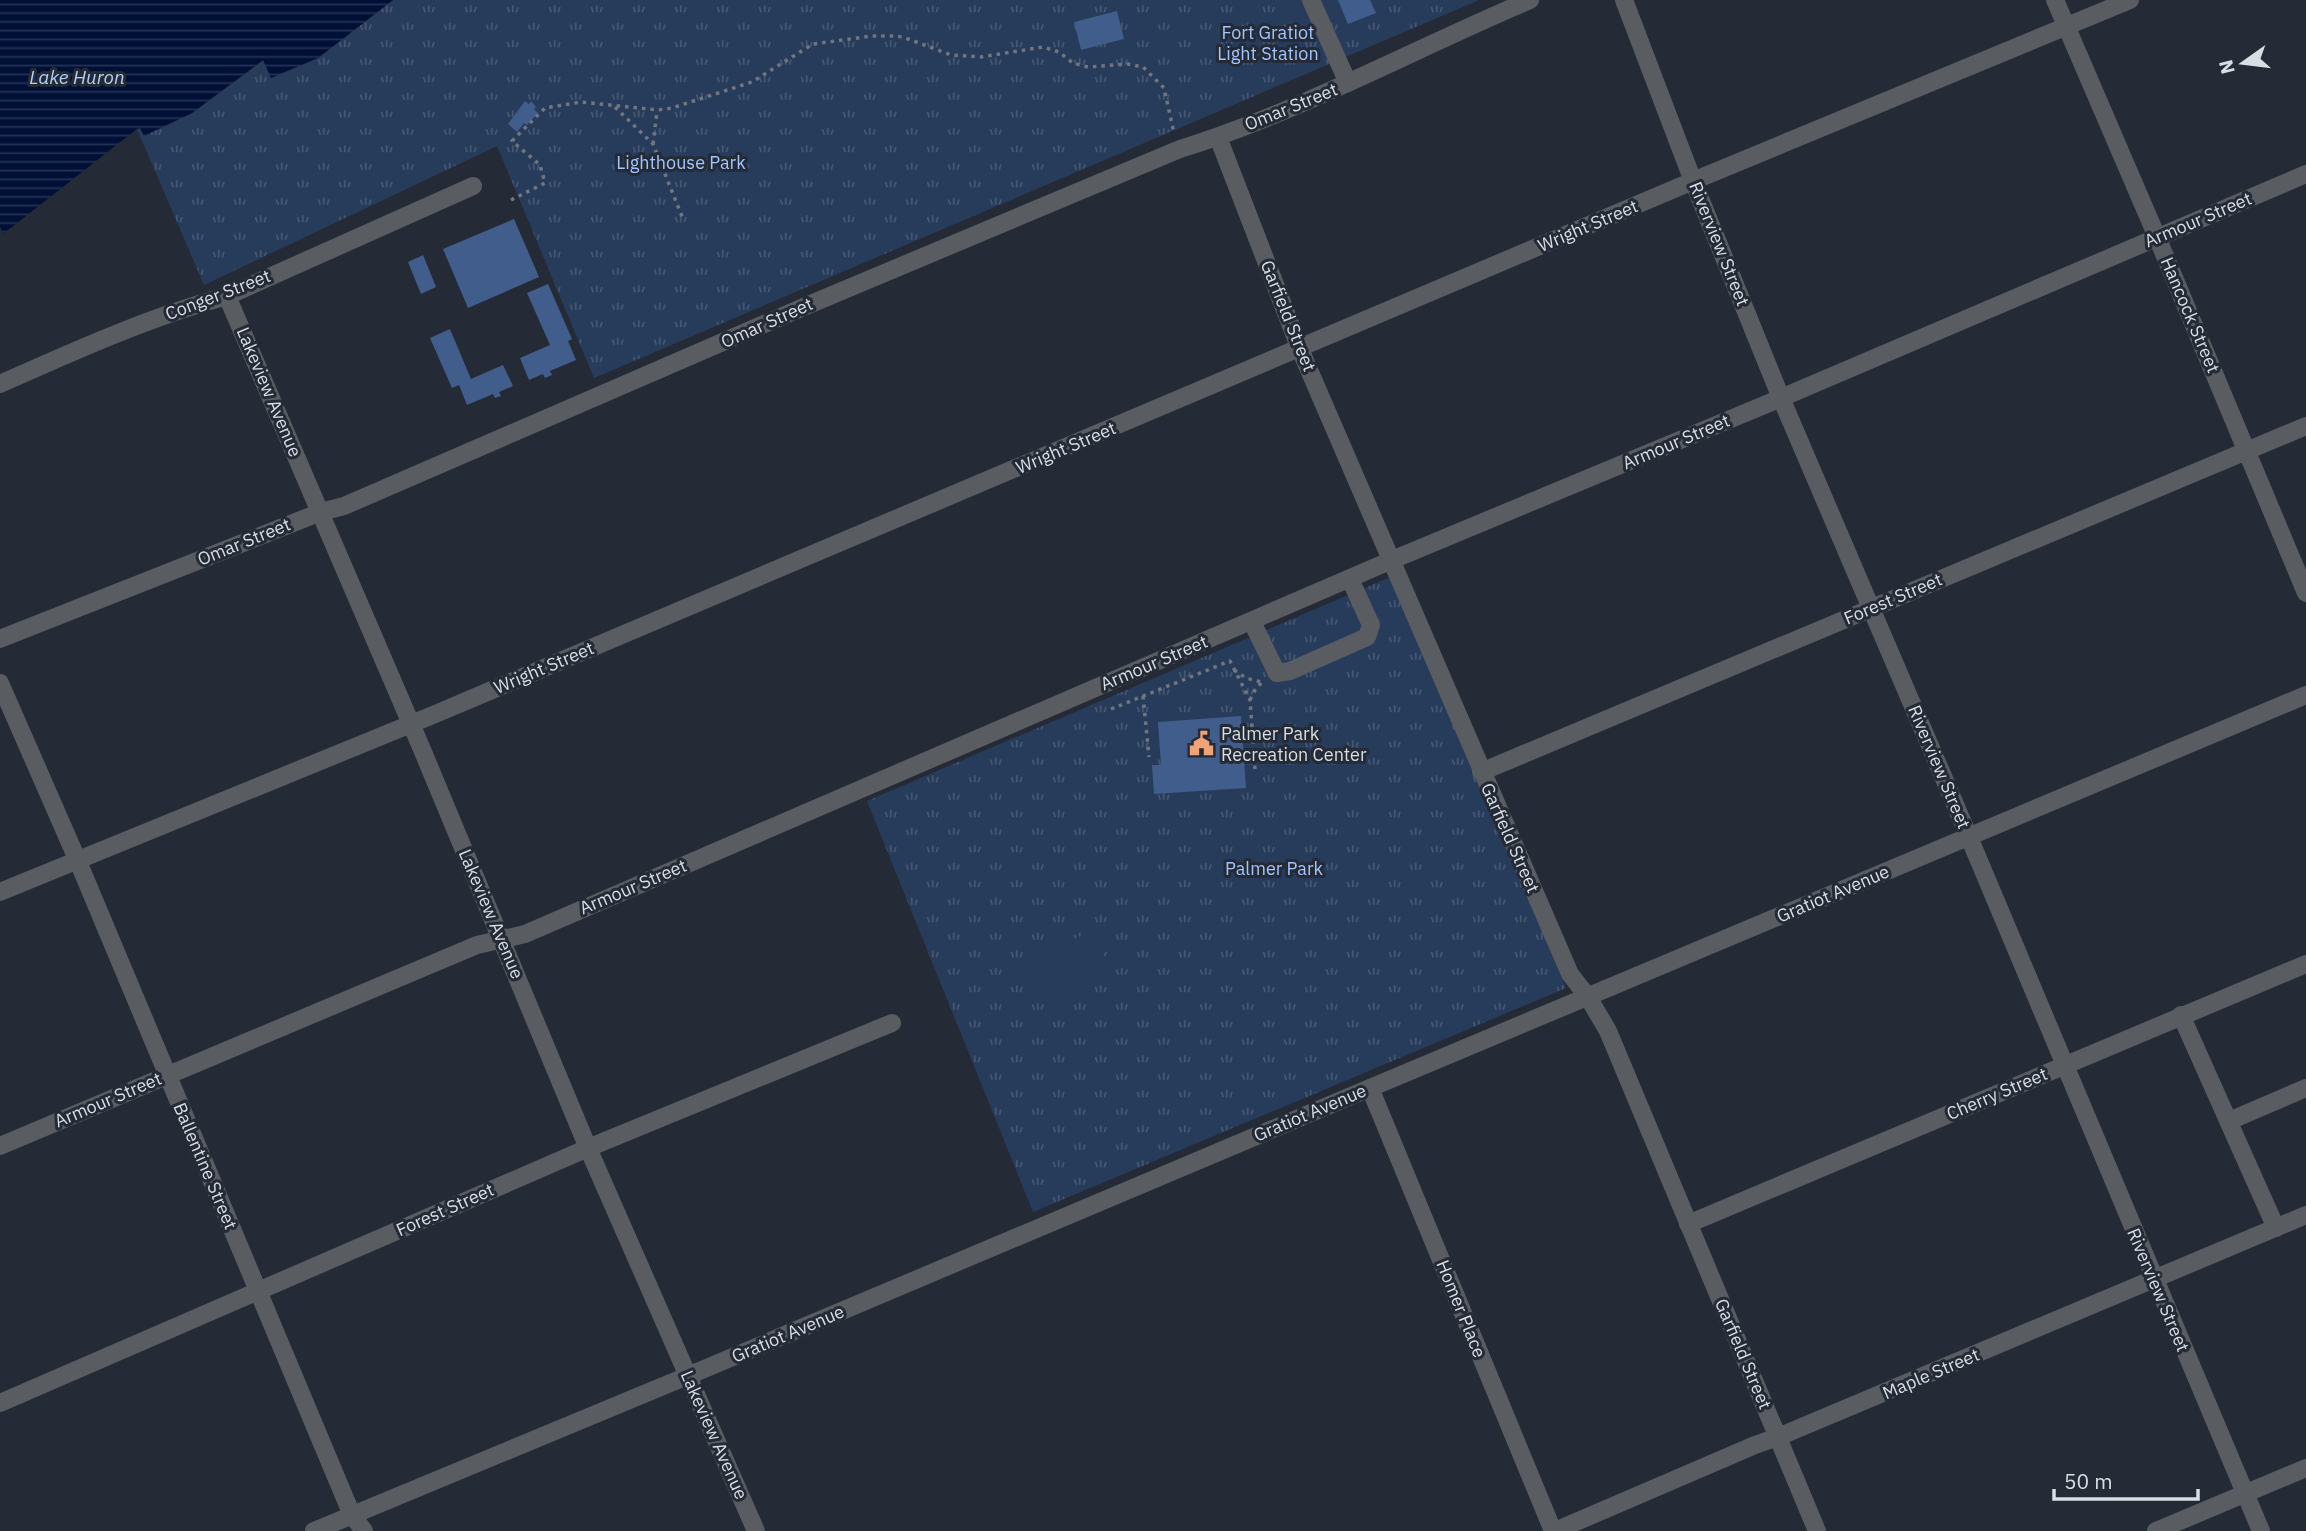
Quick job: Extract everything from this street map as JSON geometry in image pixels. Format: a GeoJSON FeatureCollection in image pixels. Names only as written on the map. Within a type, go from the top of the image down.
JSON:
{"type":"FeatureCollection","features":[{"type":"Feature","properties":{"kind":"street"},"geometry":{"type":"LineString","coordinates":[[1311,0],[1348,83]]}},
{"type":"Feature","properties":{"kind":"street","name":"Omar Street"},"geometry":{"type":"LineString","coordinates":[[0,639],[321,512],[344,506],[806,306],[1180,149],[1218,137],[1348,83],[1531,0]]}},
{"type":"Feature","properties":{"kind":"street","name":"Riverview Street"},"geometry":{"type":"LineString","coordinates":[[1624,0],[1693,181],[1781,398],[1969,837],[2260,1531]]}},
{"type":"Feature","properties":{"kind":"street","name":"Hancock Street"},"geometry":{"type":"LineString","coordinates":[[2054,0],[2157,237],[2306,593]]}},
{"type":"Feature","properties":{"kind":"street","name":"Wright Street"},"geometry":{"type":"LineString","coordinates":[[0,892],[410,723],[1693,181],[2130,0]]}},
{"type":"Feature","properties":{"kind":"street","name":"Garfield Street"},"geometry":{"type":"LineString","coordinates":[[1218,137],[1300,349],[1481,772],[1570,974],[1588,997],[1608,1031],[1817,1531]]}},
{"type":"Feature","properties":{"kind":"street","name":"Armour Street"},"geometry":{"type":"LineString","coordinates":[[0,1146],[477,945],[525,934],[1392,560],[1781,398],[2306,174]]}},
{"type":"Feature","properties":{"kind":"street","name":"Conger Street"},"geometry":{"type":"LineString","coordinates":[[0,384],[186,307],[227,296],[473,186]]}},
{"type":"Feature","properties":{"kind":"street","name":"Lakeview Avenue"},"geometry":{"type":"LineString","coordinates":[[227,296],[321,512],[588,1147],[756,1531]]}},
{"type":"Feature","properties":{"kind":"street","name":"Forest Street"},"geometry":{"type":"LineString","coordinates":[[1481,772],[2306,426]]}},
{"type":"Feature","properties":{"kind":"street"},"geometry":{"type":"LineString","coordinates":[[1252,622],[1277,673],[1354,643],[1367,637],[1371,625],[1350,579]]}},
{"type":"Feature","properties":{"kind":"street","name":"Ballentine Street"},"geometry":{"type":"LineString","coordinates":[[0,683],[77,859],[352,1515],[364,1531]]}},
{"type":"Feature","properties":{"kind":"street","name":"Gratiot Avenue"},"geometry":{"type":"LineString","coordinates":[[314,1531],[2306,695]]}},
{"type":"Feature","properties":{"kind":"street","name":"Cherry Street"},"geometry":{"type":"LineString","coordinates":[[1688,1224],[2306,964]]}},
{"type":"Feature","properties":{"kind":"street"},"geometry":{"type":"LineString","coordinates":[[2181,1015],[2276,1228]]}},
{"type":"Feature","properties":{"kind":"street","name":"Forest Street"},"geometry":{"type":"LineString","coordinates":[[0,1403],[588,1147],[892,1023]]}},
{"type":"Feature","properties":{"kind":"street","name":"Homer Place"},"geometry":{"type":"LineString","coordinates":[[1370,1088],[1554,1531]]}},
{"type":"Feature","properties":{"kind":"street"},"geometry":{"type":"LineString","coordinates":[[2229,1121],[2306,1088]]}},
{"type":"Feature","properties":{"kind":"street","name":"Maple Street"},"geometry":{"type":"LineString","coordinates":[[1554,1531],[2306,1215]]}},
{"type":"Feature","properties":{"kind":"street"},"geometry":{"type":"LineString","coordinates":[[2156,1531],[2306,1468]]}},
{"type":"Feature","properties":{"kind":"path"},"geometry":{"type":"LineString","coordinates":[[511,200],[545,183],[540,165],[512,141],[545,108],[581,102],[658,110],[672,108],[752,82],[813,44],[872,36],[903,37],[951,55],[981,57],[1043,47],[1059,52],[1073,63],[1088,67],[1128,64],[1143,67],[1164,88],[1171,125],[1180,149]]}},
{"type":"Feature","properties":{"kind":"path"},"geometry":{"type":"LineString","coordinates":[[614,106],[653,144],[683,219]]}},
{"type":"Feature","properties":{"kind":"path"},"geometry":{"type":"LineString","coordinates":[[653,144],[658,110]]}},
{"type":"Feature","properties":{"kind":"path"},"geometry":{"type":"LineString","coordinates":[[1111,709],[1230,661],[1250,701],[1255,769]]}},
{"type":"Feature","properties":{"kind":"path"},"geometry":{"type":"LineString","coordinates":[[1234,670],[1246,678],[1261,682]]}},
{"type":"Feature","properties":{"kind":"path"},"geometry":{"type":"LineString","coordinates":[[1143,696],[1149,757]]}},
{"type":"Feature","properties":{"kind":"green space","name":"Lighthouse Park"},"geometry":{"type":"Polygon","coordinates":[[[393,0],[1479,0],[594,378],[497,146],[204,285],[137,129],[140,128],[144,135],[192,113],[264,60],[318,58],[393,0]]]}},
{"type":"Feature","properties":{"kind":"green space","name":"Palmer Park"},"geometry":{"type":"Polygon","coordinates":[[[1395,575],[1566,988],[1033,1212],[867,801],[1395,575]]]}},
{"type":"Feature","properties":{"kind":"green space"},"geometry":{"type":"Polygon","coordinates":[[[1092,930],[1111,969],[1039,1005],[1021,967],[1092,930]]]}},
{"type":"Feature","properties":{"kind":"water","name":"Lake Huron"},"geometry":{"type":"Polygon","coordinates":[[[0,0],[393,0],[318,58],[271,78],[263,60],[192,113],[144,136],[140,128],[137,129],[3,234],[0,227],[0,0]]]}},
{"type":"Feature","properties":{"kind":"building"},"geometry":{"type":"Polygon","coordinates":[[[1338,0],[1370,0],[1376,13],[1348,24],[1338,0]]]}},
{"type":"Feature","properties":{"kind":"building"},"geometry":{"type":"Polygon","coordinates":[[[1117,11],[1124,39],[1081,50],[1074,22],[1117,11]]]}},
{"type":"Feature","properties":{"kind":"building"},"geometry":{"type":"Polygon","coordinates":[[[525,101],[529,104],[531,101],[538,113],[517,132],[508,124],[525,101]]]}},
{"type":"Feature","properties":{"kind":"building"},"geometry":{"type":"Polygon","coordinates":[[[514,219],[539,277],[468,308],[443,249],[514,219]]]}},
{"type":"Feature","properties":{"kind":"building"},"geometry":{"type":"Polygon","coordinates":[[[423,255],[436,287],[421,294],[408,262],[423,255]]]}},
{"type":"Feature","properties":{"kind":"building"},"geometry":{"type":"Polygon","coordinates":[[[548,284],[572,339],[568,341],[576,360],[550,371],[552,375],[545,378],[543,374],[529,380],[520,358],[550,345],[527,293],[548,284]]]}},
{"type":"Feature","properties":{"kind":"building"},"geometry":{"type":"Polygon","coordinates":[[[450,329],[471,379],[503,365],[513,386],[499,392],[501,396],[495,398],[493,394],[467,405],[459,385],[452,388],[430,338],[450,329]]]}},
{"type":"Feature","properties":{"kind":"building","name":"Palmer Park Recreation Center"},"geometry":{"type":"Polygon","coordinates":[[[1241,716],[1246,788],[1154,794],[1152,765],[1161,765],[1158,722],[1241,716]]]}},
{"type":"Feature","properties":{"kind":"place","name":"Palmer Park Recreation Center"},"geometry":{"type":"Point","coordinates":[1201,744]}},
{"type":"Feature","properties":{"kind":"park label","name":"Fort Gratiot Light Station"},"geometry":{"type":"Point","coordinates":[1268,43]}}]}
